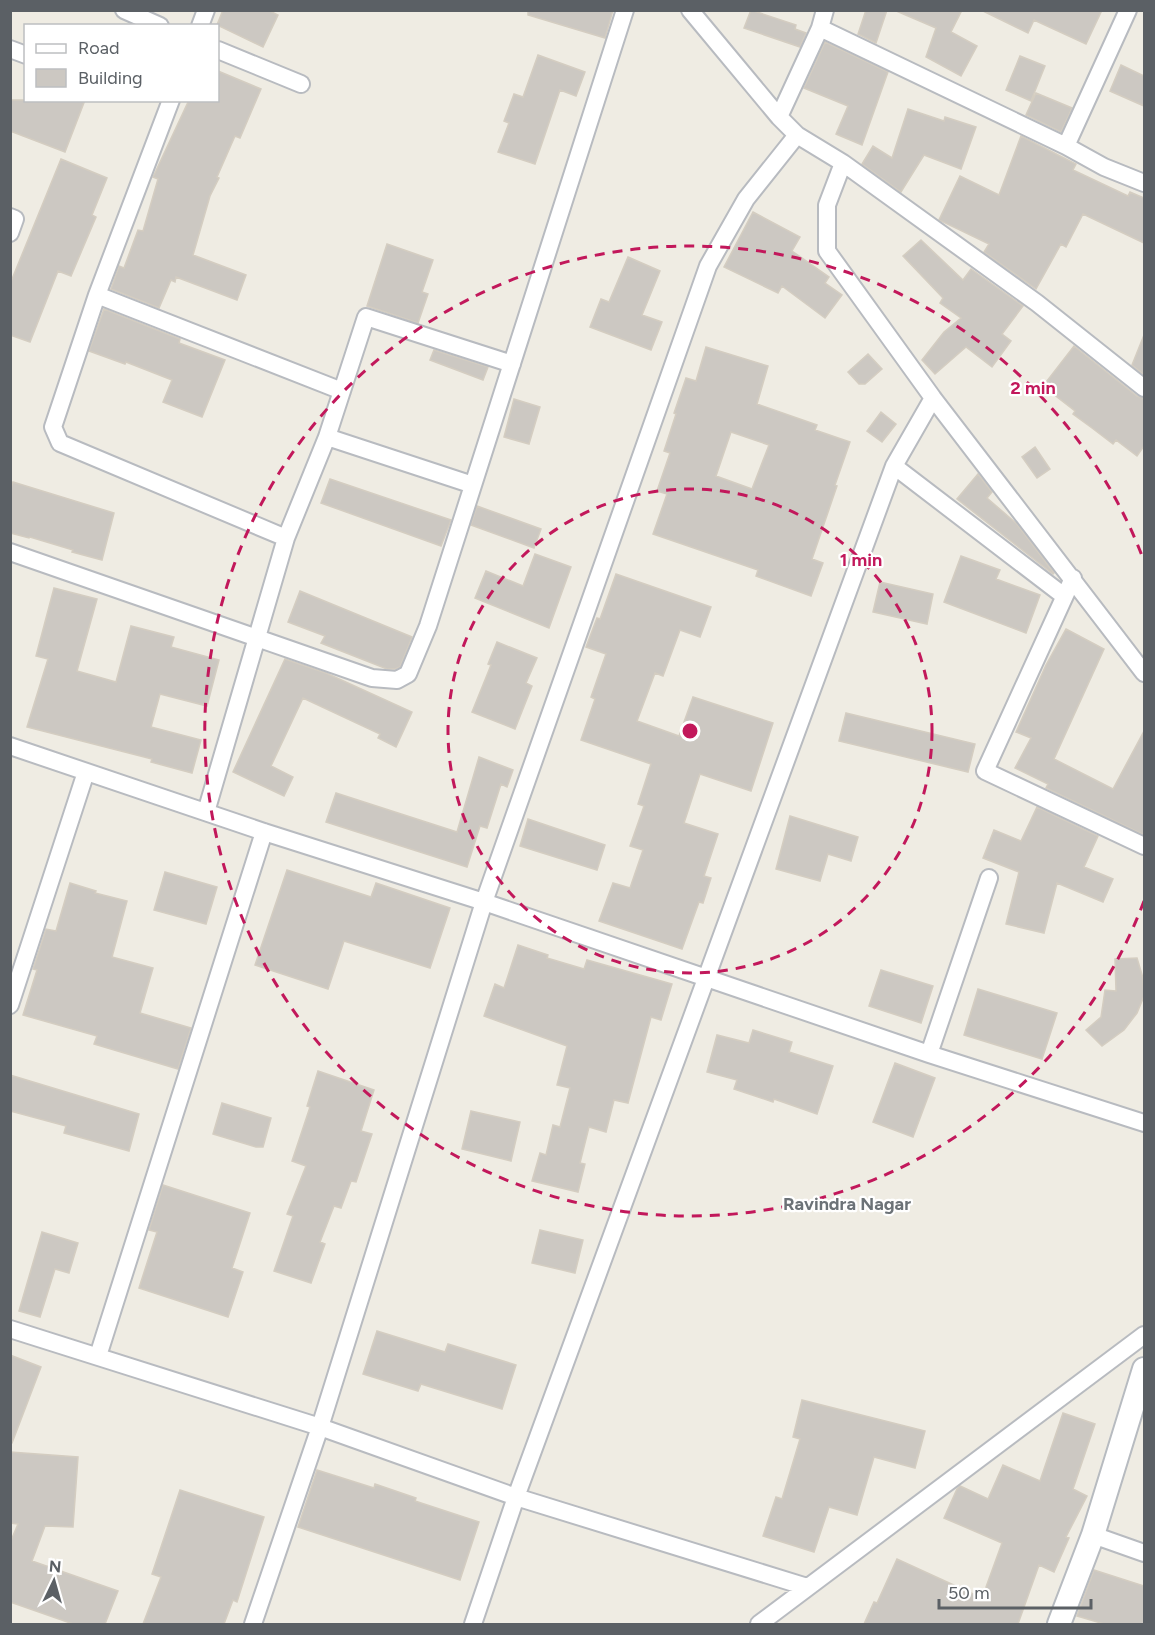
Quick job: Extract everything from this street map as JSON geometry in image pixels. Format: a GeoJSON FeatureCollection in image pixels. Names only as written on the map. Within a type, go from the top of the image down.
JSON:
{"type":"FeatureCollection","features":[{"type":"Feature","properties":{"kind":"street"},"geometry":{"type":"LineString","coordinates":[[124,10],[156,24]]}},
{"type":"Feature","properties":{"kind":"street"},"geometry":{"type":"LineString","coordinates":[[10,552],[372,678],[397,680],[408,674],[428,626],[625,10]]}},
{"type":"Feature","properties":{"kind":"street"},"geometry":{"type":"LineString","coordinates":[[690,10],[779,117],[797,135],[843,163],[1036,303],[1144,388]]}},
{"type":"Feature","properties":{"kind":"street"},"geometry":{"type":"LineString","coordinates":[[779,117],[820,28],[825,10]]}},
{"type":"Feature","properties":{"kind":"street"},"geometry":{"type":"LineString","coordinates":[[1066,146],[1128,10]]}},
{"type":"Feature","properties":{"kind":"street"},"geometry":{"type":"LineString","coordinates":[[820,28],[1066,146],[1104,167],[1144,183]]}},
{"type":"Feature","properties":{"kind":"street"},"geometry":{"type":"LineString","coordinates":[[219,50],[301,84]]}},
{"type":"Feature","properties":{"kind":"street"},"geometry":{"type":"LineString","coordinates":[[170,102],[96,295],[53,427],[60,443],[286,538]]}},
{"type":"Feature","properties":{"kind":"street"},"geometry":{"type":"LineString","coordinates":[[253,1624],[320,1427],[483,902],[708,266],[746,200],[797,135]]}},
{"type":"Feature","properties":{"kind":"street"},"geometry":{"type":"LineString","coordinates":[[843,163],[827,206],[827,251],[933,398],[1144,673]]}},
{"type":"Feature","properties":{"kind":"street"},"geometry":{"type":"LineString","coordinates":[[10,217],[15,219],[10,233]]}},
{"type":"Feature","properties":{"kind":"street"},"geometry":{"type":"LineString","coordinates":[[96,295],[342,391]]}},
{"type":"Feature","properties":{"kind":"street"},"geometry":{"type":"LineString","coordinates":[[206,812],[286,538],[327,437],[366,317],[512,364]]}},
{"type":"Feature","properties":{"kind":"street"},"geometry":{"type":"LineString","coordinates":[[473,1624],[516,1497],[894,466],[933,398]]}},
{"type":"Feature","properties":{"kind":"street"},"geometry":{"type":"LineString","coordinates":[[327,437],[473,485]]}},
{"type":"Feature","properties":{"kind":"street"},"geometry":{"type":"LineString","coordinates":[[894,466],[1065,596]]}},
{"type":"Feature","properties":{"kind":"street"},"geometry":{"type":"LineString","coordinates":[[1073,578],[985,771],[1144,846]]}},
{"type":"Feature","properties":{"kind":"street"},"geometry":{"type":"LineString","coordinates":[[1132,656],[1144,644]]}},
{"type":"Feature","properties":{"kind":"street"},"geometry":{"type":"LineString","coordinates":[[10,746],[264,832],[483,902],[929,1054],[1144,1123]]}},
{"type":"Feature","properties":{"kind":"street"},"geometry":{"type":"LineString","coordinates":[[10,1005],[86,772]]}},
{"type":"Feature","properties":{"kind":"street"},"geometry":{"type":"LineString","coordinates":[[98,1356],[264,832]]}},
{"type":"Feature","properties":{"kind":"street"},"geometry":{"type":"LineString","coordinates":[[929,1054],[988,878]]}},
{"type":"Feature","properties":{"kind":"street"},"geometry":{"type":"LineString","coordinates":[[10,1329],[320,1427],[516,1497],[807,1587]]}},
{"type":"Feature","properties":{"kind":"street"},"geometry":{"type":"LineString","coordinates":[[759,1624],[1144,1335]]}},
{"type":"Feature","properties":{"kind":"street"},"geometry":{"type":"LineString","coordinates":[[1059,1624],[1093,1535],[1144,1369]]}},
{"type":"Feature","properties":{"kind":"street"},"geometry":{"type":"LineString","coordinates":[[1093,1535],[1144,1553]]}},
{"type":"Feature","properties":{"kind":"building"},"geometry":{"type":"Polygon","coordinates":[[[223,10],[268,10],[278,15],[263,47],[217,24],[223,10]]]}},
{"type":"Feature","properties":{"kind":"building"},"geometry":{"type":"Polygon","coordinates":[[[528,10],[613,10],[605,38],[528,15],[528,10]]]}},
{"type":"Feature","properties":{"kind":"building"},"geometry":{"type":"Polygon","coordinates":[[[751,10],[796,25],[795,29],[806,33],[800,47],[744,28],[751,10]]]}},
{"type":"Feature","properties":{"kind":"building"},"geometry":{"type":"Polygon","coordinates":[[[866,10],[887,10],[876,43],[858,34],[866,10]]]}},
{"type":"Feature","properties":{"kind":"building"},"geometry":{"type":"Polygon","coordinates":[[[894,10],[962,10],[951,32],[977,46],[961,76],[926,57],[936,28],[894,10]]]}},
{"type":"Feature","properties":{"kind":"building"},"geometry":{"type":"Polygon","coordinates":[[[981,10],[1102,10],[1086,44],[1034,20],[1028,33],[981,10]]]}},
{"type":"Feature","properties":{"kind":"building"},"geometry":{"type":"Polygon","coordinates":[[[825,42],[888,72],[862,145],[836,134],[848,106],[804,88],[825,42]]]}},
{"type":"Feature","properties":{"kind":"building"},"geometry":{"type":"Polygon","coordinates":[[[538,55],[585,72],[576,96],[560,90],[535,164],[498,152],[509,123],[504,121],[514,94],[523,97],[538,55]]]}},
{"type":"Feature","properties":{"kind":"building"},"geometry":{"type":"Polygon","coordinates":[[[1020,56],[1045,66],[1031,101],[1006,90],[1020,56]]]}},
{"type":"Feature","properties":{"kind":"building"},"geometry":{"type":"Polygon","coordinates":[[[1121,65],[1144,76],[1144,106],[1110,91],[1121,65]]]}},
{"type":"Feature","properties":{"kind":"building"},"geometry":{"type":"Polygon","coordinates":[[[219,71],[261,89],[240,138],[235,136],[217,177],[219,178],[210,196],[193,255],[246,275],[237,300],[176,277],[175,282],[171,280],[159,308],[111,289],[119,266],[124,268],[138,230],[143,231],[158,179],[153,177],[188,102],[219,102],[219,71]]]}},
{"type":"Feature","properties":{"kind":"building"},"geometry":{"type":"Polygon","coordinates":[[[1036,93],[1072,108],[1061,132],[1026,115],[1036,93]]]}},
{"type":"Feature","properties":{"kind":"building"},"geometry":{"type":"Polygon","coordinates":[[[10,100],[84,102],[65,152],[10,131],[10,100]]]}},
{"type":"Feature","properties":{"kind":"building"},"geometry":{"type":"Polygon","coordinates":[[[908,109],[944,121],[945,117],[976,127],[961,169],[924,155],[901,192],[862,164],[873,146],[892,158],[908,109]]]}},
{"type":"Feature","properties":{"kind":"building"},"geometry":{"type":"Polygon","coordinates":[[[1021,136],[1076,164],[1073,170],[1128,196],[1130,192],[1144,198],[1144,243],[1083,214],[1066,247],[1061,244],[1036,289],[984,252],[989,244],[939,220],[960,176],[999,195],[1021,136]]]}},
{"type":"Feature","properties":{"kind":"building"},"geometry":{"type":"Polygon","coordinates":[[[61,159],[107,178],[92,215],[96,217],[71,276],[58,271],[30,342],[10,335],[10,284],[61,159]]]}},
{"type":"Feature","properties":{"kind":"building"},"geometry":{"type":"Polygon","coordinates":[[[753,212],[800,237],[792,251],[829,277],[825,283],[842,295],[825,318],[782,286],[778,293],[724,267],[753,212]]]}},
{"type":"Feature","properties":{"kind":"building"},"geometry":{"type":"Polygon","coordinates":[[[921,240],[963,280],[971,269],[1023,306],[1002,334],[1011,341],[992,367],[966,347],[935,374],[922,360],[944,332],[961,318],[940,303],[943,298],[903,256],[921,240]]]}},
{"type":"Feature","properties":{"kind":"building"},"geometry":{"type":"Polygon","coordinates":[[[387,244],[433,260],[422,292],[428,294],[418,323],[367,306],[387,244]]]}},
{"type":"Feature","properties":{"kind":"building"},"geometry":{"type":"Polygon","coordinates":[[[628,257],[660,271],[642,315],[662,322],[651,350],[590,327],[601,299],[609,302],[628,257]]]}},
{"type":"Feature","properties":{"kind":"building"},"geometry":{"type":"Polygon","coordinates":[[[104,309],[180,339],[179,343],[225,360],[202,417],[163,402],[172,380],[126,362],[125,364],[89,351],[104,309]]]}},
{"type":"Feature","properties":{"kind":"building"},"geometry":{"type":"Polygon","coordinates":[[[1144,335],[1144,375],[1132,365],[1144,335]]]}},
{"type":"Feature","properties":{"kind":"building"},"geometry":{"type":"Polygon","coordinates":[[[1074,346],[1137,396],[1144,398],[1144,446],[1137,456],[1116,440],[1113,444],[1073,414],[1075,411],[1043,386],[1074,346]]]}},
{"type":"Feature","properties":{"kind":"building"},"geometry":{"type":"Polygon","coordinates":[[[706,347],[768,366],[757,404],[817,425],[815,430],[850,442],[812,559],[823,563],[811,596],[756,576],[758,570],[653,534],[667,494],[657,491],[670,453],[664,451],[676,414],[674,413],[686,378],[696,381],[706,347]],[[731,432],[716,476],[752,489],[769,445],[731,432]]]}},
{"type":"Feature","properties":{"kind":"building"},"geometry":{"type":"Polygon","coordinates":[[[434,350],[488,367],[483,380],[430,360],[434,350]]]}},
{"type":"Feature","properties":{"kind":"building"},"geometry":{"type":"Polygon","coordinates":[[[868,354],[882,369],[865,384],[859,384],[848,372],[868,354]]]}},
{"type":"Feature","properties":{"kind":"building"},"geometry":{"type":"Polygon","coordinates":[[[514,399],[540,407],[529,444],[504,437],[514,399]]]}},
{"type":"Feature","properties":{"kind":"building"},"geometry":{"type":"Polygon","coordinates":[[[881,412],[896,424],[882,442],[867,431],[881,412]]]}},
{"type":"Feature","properties":{"kind":"building"},"geometry":{"type":"Polygon","coordinates":[[[1035,447],[1050,469],[1037,478],[1022,457],[1035,447]]]}},
{"type":"Feature","properties":{"kind":"building"},"geometry":{"type":"Polygon","coordinates":[[[978,474],[992,492],[987,498],[1017,524],[1053,574],[957,499],[978,474]]]}},
{"type":"Feature","properties":{"kind":"building"},"geometry":{"type":"Polygon","coordinates":[[[330,479],[451,520],[441,546],[321,503],[330,479]]]}},
{"type":"Feature","properties":{"kind":"building"},"geometry":{"type":"Polygon","coordinates":[[[13,482],[114,513],[102,560],[10,533],[10,491],[13,482]]]}},
{"type":"Feature","properties":{"kind":"building"},"geometry":{"type":"Polygon","coordinates":[[[477,506],[541,529],[534,548],[471,525],[477,506]]]}},
{"type":"Feature","properties":{"kind":"building"},"geometry":{"type":"Polygon","coordinates":[[[535,554],[571,567],[549,628],[475,598],[486,571],[523,586],[535,554]]]}},
{"type":"Feature","properties":{"kind":"building"},"geometry":{"type":"Polygon","coordinates":[[[961,556],[1000,570],[996,579],[1040,595],[1026,633],[944,602],[961,556]]]}},
{"type":"Feature","properties":{"kind":"building"},"geometry":{"type":"Polygon","coordinates":[[[616,574],[711,607],[700,637],[680,630],[663,676],[655,673],[637,721],[679,736],[693,697],[773,723],[751,791],[700,774],[684,823],[718,834],[704,876],[711,878],[703,903],[699,902],[682,949],[599,921],[613,883],[630,888],[643,850],[630,846],[644,806],[638,804],[651,764],[581,740],[595,699],[591,697],[606,654],[586,647],[597,618],[600,619],[616,574]]]}},
{"type":"Feature","properties":{"kind":"building"},"geometry":{"type":"Polygon","coordinates":[[[880,582],[933,594],[927,624],[873,612],[880,582]]]}},
{"type":"Feature","properties":{"kind":"building"},"geometry":{"type":"Polygon","coordinates":[[[54,588],[97,599],[77,671],[116,682],[131,626],[174,637],[171,647],[219,660],[207,706],[160,694],[151,727],[201,740],[192,773],[151,762],[152,759],[27,727],[48,659],[36,656],[54,588]]]}},
{"type":"Feature","properties":{"kind":"building"},"geometry":{"type":"Polygon","coordinates":[[[300,591],[412,637],[400,667],[387,669],[321,643],[325,636],[288,622],[300,591]]]}},
{"type":"Feature","properties":{"kind":"building"},"geometry":{"type":"Polygon","coordinates":[[[1066,629],[1104,649],[1054,759],[1113,789],[1144,731],[1144,835],[1046,788],[1048,784],[1015,768],[1031,738],[1016,732],[1046,665],[1066,629]]]}},
{"type":"Feature","properties":{"kind":"building"},"geometry":{"type":"Polygon","coordinates":[[[497,642],[537,658],[526,683],[532,686],[515,729],[472,712],[491,665],[488,664],[497,642]]]}},
{"type":"Feature","properties":{"kind":"building"},"geometry":{"type":"Polygon","coordinates":[[[285,659],[326,673],[412,712],[396,747],[378,738],[380,734],[303,698],[271,766],[293,777],[284,796],[233,772],[285,659]]]}},
{"type":"Feature","properties":{"kind":"building"},"geometry":{"type":"Polygon","coordinates":[[[846,713],[975,744],[968,772],[839,741],[846,713]]]}},
{"type":"Feature","properties":{"kind":"building"},"geometry":{"type":"Polygon","coordinates":[[[479,757],[513,770],[507,787],[501,784],[487,828],[480,826],[467,867],[326,822],[336,793],[457,832],[479,757]]]}},
{"type":"Feature","properties":{"kind":"building"},"geometry":{"type":"Polygon","coordinates":[[[1037,807],[1098,836],[1084,867],[1113,879],[1103,902],[1057,883],[1044,933],[1006,924],[1019,872],[983,858],[994,830],[1021,841],[1037,807]]]}},
{"type":"Feature","properties":{"kind":"building"},"geometry":{"type":"Polygon","coordinates":[[[790,816],[858,837],[851,861],[828,854],[820,881],[776,869],[790,816]]]}},
{"type":"Feature","properties":{"kind":"building"},"geometry":{"type":"Polygon","coordinates":[[[528,819],[605,845],[597,870],[520,846],[528,819]]]}},
{"type":"Feature","properties":{"kind":"building"},"geometry":{"type":"Polygon","coordinates":[[[287,870],[371,897],[376,883],[450,908],[430,968],[344,941],[328,989],[255,965],[287,870]]]}},
{"type":"Feature","properties":{"kind":"building"},"geometry":{"type":"Polygon","coordinates":[[[165,872],[217,887],[206,924],[154,910],[165,872]]]}},
{"type":"Feature","properties":{"kind":"building"},"geometry":{"type":"Polygon","coordinates":[[[70,883],[96,891],[95,893],[127,901],[112,957],[153,968],[140,1013],[191,1028],[178,1069],[94,1044],[97,1036],[23,1015],[37,970],[33,969],[46,929],[56,931],[70,883]]]}},
{"type":"Feature","properties":{"kind":"building"},"geometry":{"type":"Polygon","coordinates":[[[518,945],[548,955],[547,958],[584,969],[587,960],[672,984],[661,1020],[651,1017],[628,1103],[614,1100],[606,1132],[589,1127],[580,1163],[585,1164],[578,1192],[532,1181],[540,1153],[546,1155],[553,1125],[560,1127],[570,1088],[557,1085],[567,1046],[484,1016],[495,984],[504,988],[518,945]]]}},
{"type":"Feature","properties":{"kind":"building"},"geometry":{"type":"Polygon","coordinates":[[[1137,958],[1143,978],[1144,996],[1137,1013],[1124,1030],[1102,1046],[1086,1030],[1101,1017],[1105,990],[1116,991],[1115,959],[1137,958]]]}},
{"type":"Feature","properties":{"kind":"building"},"geometry":{"type":"Polygon","coordinates":[[[881,970],[933,986],[921,1023],[869,1006],[881,970]]]}},
{"type":"Feature","properties":{"kind":"building"},"geometry":{"type":"Polygon","coordinates":[[[978,989],[1057,1013],[1042,1059],[964,1035],[978,989]]]}},
{"type":"Feature","properties":{"kind":"building"},"geometry":{"type":"Polygon","coordinates":[[[753,1030],[792,1042],[789,1052],[833,1066],[817,1114],[774,1099],[773,1102],[734,1089],[737,1080],[707,1072],[717,1035],[749,1043],[753,1030]]]}},
{"type":"Feature","properties":{"kind":"building"},"geometry":{"type":"Polygon","coordinates":[[[895,1063],[935,1078],[913,1137],[873,1122],[895,1063]]]}},
{"type":"Feature","properties":{"kind":"building"},"geometry":{"type":"Polygon","coordinates":[[[318,1071],[374,1090],[361,1131],[372,1134],[356,1182],[351,1181],[341,1208],[334,1206],[320,1242],[325,1244],[311,1283],[274,1271],[293,1216],[287,1214],[306,1166],[292,1161],[310,1107],[307,1106],[318,1071]]]}},
{"type":"Feature","properties":{"kind":"building"},"geometry":{"type":"Polygon","coordinates":[[[10,1075],[139,1114],[129,1151],[64,1133],[66,1126],[10,1111],[10,1075]]]}},
{"type":"Feature","properties":{"kind":"building"},"geometry":{"type":"Polygon","coordinates":[[[222,1103],[271,1118],[263,1147],[213,1134],[222,1103]]]}},
{"type":"Feature","properties":{"kind":"building"},"geometry":{"type":"Polygon","coordinates":[[[471,1111],[520,1122],[511,1161],[462,1149],[471,1111]]]}},
{"type":"Feature","properties":{"kind":"building"},"geometry":{"type":"Polygon","coordinates":[[[163,1185],[250,1213],[232,1268],[243,1272],[228,1317],[139,1288],[157,1232],[149,1230],[163,1185]]]}},
{"type":"Feature","properties":{"kind":"building"},"geometry":{"type":"Polygon","coordinates":[[[540,1230],[583,1240],[575,1273],[532,1263],[540,1230]]]}},
{"type":"Feature","properties":{"kind":"building"},"geometry":{"type":"Polygon","coordinates":[[[42,1232],[78,1243],[69,1273],[55,1269],[40,1317],[19,1311],[42,1232]]]}},
{"type":"Feature","properties":{"kind":"building"},"geometry":{"type":"Polygon","coordinates":[[[377,1331],[445,1352],[448,1344],[516,1365],[502,1409],[421,1384],[418,1391],[363,1374],[377,1331]]]}},
{"type":"Feature","properties":{"kind":"building"},"geometry":{"type":"Polygon","coordinates":[[[10,1355],[41,1367],[12,1443],[10,1443],[10,1355]]]}},
{"type":"Feature","properties":{"kind":"building"},"geometry":{"type":"Polygon","coordinates":[[[802,1400],[925,1431],[915,1468],[874,1457],[857,1515],[829,1507],[814,1552],[763,1536],[776,1497],[782,1499],[800,1439],[793,1437],[802,1400]]]}},
{"type":"Feature","properties":{"kind":"building"},"geometry":{"type":"Polygon","coordinates":[[[1063,1413],[1095,1424],[1073,1489],[1087,1496],[1066,1537],[1069,1538],[1054,1572],[1039,1565],[1018,1624],[864,1624],[874,1602],[877,1603],[897,1559],[982,1598],[1002,1543],[944,1518],[960,1486],[988,1499],[1003,1465],[1040,1481],[1063,1413]]]}},
{"type":"Feature","properties":{"kind":"building"},"geometry":{"type":"Polygon","coordinates":[[[10,1452],[78,1457],[73,1527],[45,1526],[32,1561],[118,1591],[105,1624],[73,1624],[10,1602],[10,1543],[18,1524],[10,1523],[10,1452]]]}},
{"type":"Feature","properties":{"kind":"building"},"geometry":{"type":"Polygon","coordinates":[[[317,1470],[374,1488],[375,1484],[416,1498],[415,1501],[479,1522],[460,1580],[298,1527],[317,1470]]]}},
{"type":"Feature","properties":{"kind":"building"},"geometry":{"type":"Polygon","coordinates":[[[180,1490],[264,1517],[237,1602],[233,1600],[224,1624],[143,1624],[161,1577],[152,1574],[180,1490]]]}},
{"type":"Feature","properties":{"kind":"building"},"geometry":{"type":"Polygon","coordinates":[[[1094,1570],[1144,1586],[1144,1624],[1104,1624],[1077,1616],[1094,1570]]]}},
{"type":"Feature","properties":{"kind":"district","name":"Ravindra Nagar"},"geometry":{"type":"Point","coordinates":[847,1204]}}]}
